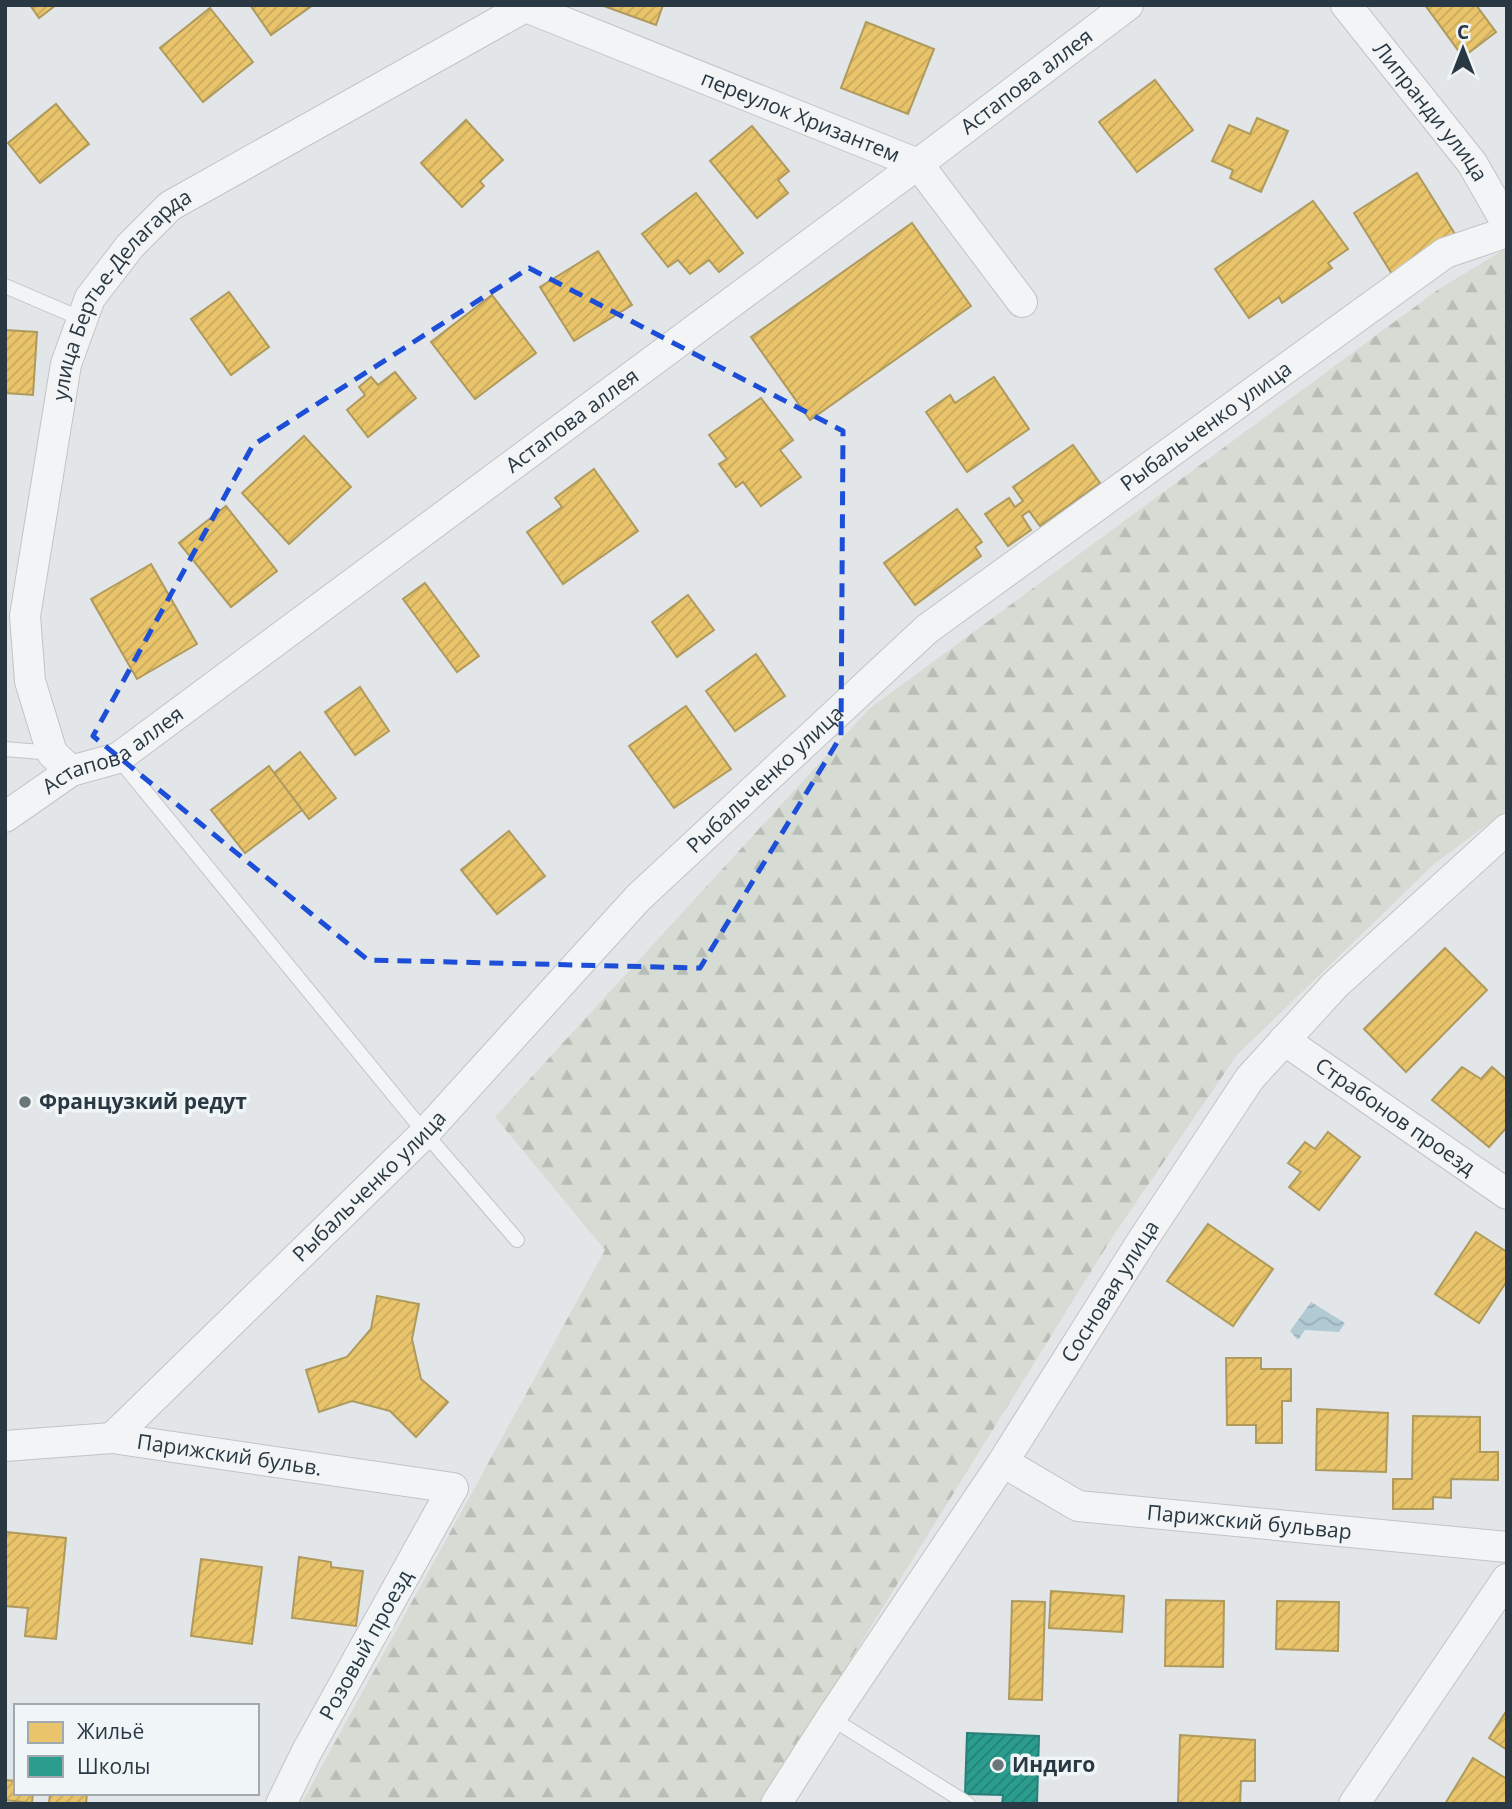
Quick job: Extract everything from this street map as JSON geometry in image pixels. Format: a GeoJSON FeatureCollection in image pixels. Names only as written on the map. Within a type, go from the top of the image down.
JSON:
{"type":"FeatureCollection","features":[{"type":"Feature","properties":{"kind":"street","name":"Астапова аллея"},"geometry":{"type":"LineString","coordinates":[[5,817],[61,762],[118,758],[1128,5]]}},
{"type":"Feature","properties":{"kind":"street","name":"Липранди улица"},"geometry":{"type":"LineString","coordinates":[[1346,5],[1472,163],[1507,224]]}},
{"type":"Feature","properties":{"kind":"street","name":"переулок Хризантем"},"geometry":{"type":"LineString","coordinates":[[523,6],[918,164],[1022,302]]}},
{"type":"Feature","properties":{"kind":"street","name":"улица Бертье-Делагарда"},"geometry":{"type":"LineString","coordinates":[[61,762],[30,681],[25,616],[65,364],[90,298],[130,246],[170,206],[523,6]]}},
{"type":"Feature","properties":{"kind":"street","name":"Рыбальченко улица"},"geometry":{"type":"LineString","coordinates":[[112,1438],[425,1133],[638,898],[927,629],[1445,253],[1507,232]]}},
{"type":"Feature","properties":{"kind":"street","name":"Сосновая улица"},"geometry":{"type":"LineString","coordinates":[[776,1804],[1003,1462],[1142,1241],[1242,1089],[1335,985],[1507,829]]}},
{"type":"Feature","properties":{"kind":"street","name":"Страбонов проезд"},"geometry":{"type":"LineString","coordinates":[[1284,1040],[1507,1194]]}},
{"type":"Feature","properties":{"kind":"street","name":"Парижский бульв."},"geometry":{"type":"LineString","coordinates":[[5,1446],[112,1438],[453,1488]]}},
{"type":"Feature","properties":{"kind":"street","name":"Парижский бульвар"},"geometry":{"type":"LineString","coordinates":[[1003,1462],[1078,1506],[1507,1547]]}},
{"type":"Feature","properties":{"kind":"street","name":"Розовый проезд"},"geometry":{"type":"LineString","coordinates":[[281,1804],[453,1488]]}},
{"type":"Feature","properties":{"kind":"street"},"geometry":{"type":"LineString","coordinates":[[1353,1804],[1507,1579]]}},
{"type":"Feature","properties":{"kind":"lane"},"geometry":{"type":"LineString","coordinates":[[5,286],[82,319]]}},
{"type":"Feature","properties":{"kind":"lane"},"geometry":{"type":"LineString","coordinates":[[5,749],[61,762]]}},
{"type":"Feature","properties":{"kind":"lane"},"geometry":{"type":"LineString","coordinates":[[118,758],[425,1133],[517,1240]]}},
{"type":"Feature","properties":{"kind":"lane"},"geometry":{"type":"LineString","coordinates":[[831,1718],[968,1804]]}},
{"type":"Feature","properties":{"kind":"highlighted area"},"geometry":{"type":"Polygon","coordinates":[[[529,268],[843,431],[841,736],[700,968],[368,960],[93,736],[253,445],[529,268]]]}},
{"type":"Feature","properties":{"kind":"green space"},"geometry":{"type":"Polygon","coordinates":[[[1507,248],[1507,810],[1433,865],[1237,1055],[1113,1236],[761,1804],[301,1804],[605,1250],[495,1117],[869,709],[1439,289],[1507,248]]]}},
{"type":"Feature","properties":{"kind":"water"},"geometry":{"type":"Polygon","coordinates":[[[1311,1302],[1345,1323],[1339,1332],[1305,1330],[1298,1340],[1290,1331],[1311,1302]]]}},
{"type":"Feature","properties":{"kind":"building: Жильё"},"geometry":{"type":"Polygon","coordinates":[[[30,5],[56,5],[39,18],[30,5]]]}},
{"type":"Feature","properties":{"kind":"building: Жильё"},"geometry":{"type":"Polygon","coordinates":[[[250,5],[313,5],[271,35],[250,5]]]}},
{"type":"Feature","properties":{"kind":"building: Жильё"},"geometry":{"type":"Polygon","coordinates":[[[601,5],[663,5],[656,25],[601,5]]]}},
{"type":"Feature","properties":{"kind":"building: Жильё"},"geometry":{"type":"Polygon","coordinates":[[[1425,5],[1476,5],[1496,32],[1463,57],[1425,5]]]}},
{"type":"Feature","properties":{"kind":"building: Жильё"},"geometry":{"type":"Polygon","coordinates":[[[210,8],[253,62],[203,102],[160,48],[210,8]]]}},
{"type":"Feature","properties":{"kind":"building: Жильё"},"geometry":{"type":"Polygon","coordinates":[[[866,22],[934,49],[908,114],[841,88],[866,22]]]}},
{"type":"Feature","properties":{"kind":"building: Жильё"},"geometry":{"type":"Polygon","coordinates":[[[1155,80],[1193,130],[1137,172],[1099,122],[1155,80]]]}},
{"type":"Feature","properties":{"kind":"building: Жильё"},"geometry":{"type":"Polygon","coordinates":[[[56,104],[89,144],[40,183],[8,143],[56,104]]]}},
{"type":"Feature","properties":{"kind":"building: Жильё"},"geometry":{"type":"Polygon","coordinates":[[[1257,118],[1288,131],[1261,192],[1230,178],[1233,170],[1212,161],[1229,125],[1250,134],[1257,118]]]}},
{"type":"Feature","properties":{"kind":"building: Жильё"},"geometry":{"type":"Polygon","coordinates":[[[466,120],[503,160],[480,181],[484,186],[462,207],[421,163],[466,120]]]}},
{"type":"Feature","properties":{"kind":"building: Жильё"},"geometry":{"type":"Polygon","coordinates":[[[752,126],[789,171],[778,180],[788,193],[757,218],[710,161],[752,126]]]}},
{"type":"Feature","properties":{"kind":"building: Жильё"},"geometry":{"type":"Polygon","coordinates":[[[1417,173],[1455,234],[1392,274],[1354,213],[1417,173]]]}},
{"type":"Feature","properties":{"kind":"building: Жильё"},"geometry":{"type":"Polygon","coordinates":[[[696,193],[743,253],[719,272],[709,260],[690,274],[678,260],[668,267],[642,234],[696,193]]]}},
{"type":"Feature","properties":{"kind":"building: Жильё"},"geometry":{"type":"Polygon","coordinates":[[[1313,201],[1348,249],[1328,263],[1332,268],[1282,303],[1279,297],[1249,318],[1215,269],[1313,201]]]}},
{"type":"Feature","properties":{"kind":"building: Жильё"},"geometry":{"type":"Polygon","coordinates":[[[912,223],[971,306],[810,420],[751,337],[912,223]]]}},
{"type":"Feature","properties":{"kind":"building: Жильё"},"geometry":{"type":"Polygon","coordinates":[[[598,251],[632,305],[574,341],[540,287],[598,251]]]}},
{"type":"Feature","properties":{"kind":"building: Жильё"},"geometry":{"type":"Polygon","coordinates":[[[229,292],[269,347],[231,375],[191,319],[229,292]]]}},
{"type":"Feature","properties":{"kind":"building: Жильё"},"geometry":{"type":"Polygon","coordinates":[[[492,295],[536,353],[475,399],[431,342],[492,295]]]}},
{"type":"Feature","properties":{"kind":"building: Жильё"},"geometry":{"type":"Polygon","coordinates":[[[5,330],[37,332],[33,395],[5,393],[5,330]]]}},
{"type":"Feature","properties":{"kind":"building: Жильё"},"geometry":{"type":"Polygon","coordinates":[[[395,372],[416,398],[368,437],[347,410],[365,395],[359,387],[371,377],[378,385],[395,372]]]}},
{"type":"Feature","properties":{"kind":"building: Жильё"},"geometry":{"type":"Polygon","coordinates":[[[994,377],[1029,429],[967,472],[926,412],[950,395],[955,403],[994,377]]]}},
{"type":"Feature","properties":{"kind":"building: Жильё"},"geometry":{"type":"Polygon","coordinates":[[[761,398],[793,440],[780,450],[801,477],[761,506],[743,482],[736,487],[719,464],[727,459],[709,435],[761,398]]]}},
{"type":"Feature","properties":{"kind":"building: Жильё"},"geometry":{"type":"Polygon","coordinates":[[[304,436],[351,487],[289,544],[242,493],[304,436]]]}},
{"type":"Feature","properties":{"kind":"building: Жильё"},"geometry":{"type":"Polygon","coordinates":[[[1073,445],[1100,483],[1040,526],[1029,511],[1022,516],[1031,530],[1008,546],[985,514],[1009,498],[1015,507],[1023,501],[1013,487],[1073,445]]]}},
{"type":"Feature","properties":{"kind":"building: Жильё"},"geometry":{"type":"Polygon","coordinates":[[[594,469],[638,531],[563,584],[527,532],[562,507],[555,498],[594,469]]]}},
{"type":"Feature","properties":{"kind":"building: Жильё"},"geometry":{"type":"Polygon","coordinates":[[[226,506],[277,571],[231,607],[179,543],[226,506]]]}},
{"type":"Feature","properties":{"kind":"building: Жильё"},"geometry":{"type":"Polygon","coordinates":[[[957,509],[982,542],[975,547],[981,556],[915,605],[884,563],[957,509]]]}},
{"type":"Feature","properties":{"kind":"building: Жильё"},"geometry":{"type":"Polygon","coordinates":[[[151,564],[197,644],[137,679],[91,599],[151,564]]]}},
{"type":"Feature","properties":{"kind":"building: Жильё"},"geometry":{"type":"Polygon","coordinates":[[[425,583],[479,656],[457,672],[403,599],[425,583]]]}},
{"type":"Feature","properties":{"kind":"building: Жильё"},"geometry":{"type":"Polygon","coordinates":[[[688,595],[714,630],[677,657],[652,622],[688,595]]]}},
{"type":"Feature","properties":{"kind":"building: Жильё"},"geometry":{"type":"Polygon","coordinates":[[[756,654],[785,696],[735,731],[706,691],[756,654]]]}},
{"type":"Feature","properties":{"kind":"building: Жильё"},"geometry":{"type":"Polygon","coordinates":[[[360,687],[389,731],[355,755],[325,712],[360,687]]]}},
{"type":"Feature","properties":{"kind":"building: Жильё"},"geometry":{"type":"Polygon","coordinates":[[[686,706],[731,769],[674,808],[629,746],[686,706]]]}},
{"type":"Feature","properties":{"kind":"building: Жильё"},"geometry":{"type":"Polygon","coordinates":[[[300,752],[336,798],[309,819],[274,773],[300,752]]]}},
{"type":"Feature","properties":{"kind":"building: Жильё"},"geometry":{"type":"Polygon","coordinates":[[[269,766],[302,810],[245,853],[211,810],[269,766]]]}},
{"type":"Feature","properties":{"kind":"building: Жильё"},"geometry":{"type":"Polygon","coordinates":[[[509,831],[545,876],[497,914],[461,870],[509,831]]]}},
{"type":"Feature","properties":{"kind":"building: Жильё"},"geometry":{"type":"Polygon","coordinates":[[[1445,948],[1487,990],[1406,1072],[1364,1029],[1445,948]]]}},
{"type":"Feature","properties":{"kind":"building: Жильё"},"geometry":{"type":"Polygon","coordinates":[[[1462,1067],[1481,1079],[1492,1067],[1507,1080],[1507,1127],[1489,1147],[1432,1100],[1462,1067]]]}},
{"type":"Feature","properties":{"kind":"building: Жильё"},"geometry":{"type":"Polygon","coordinates":[[[1328,1132],[1360,1157],[1319,1210],[1289,1187],[1301,1172],[1288,1163],[1305,1142],[1315,1149],[1328,1132]]]}},
{"type":"Feature","properties":{"kind":"building: Жильё"},"geometry":{"type":"Polygon","coordinates":[[[1208,1224],[1273,1269],[1233,1326],[1167,1281],[1208,1224]]]}},
{"type":"Feature","properties":{"kind":"building: Жильё"},"geometry":{"type":"Polygon","coordinates":[[[1476,1232],[1507,1252],[1507,1281],[1479,1323],[1435,1294],[1476,1232]]]}},
{"type":"Feature","properties":{"kind":"building: Жильё"},"geometry":{"type":"Polygon","coordinates":[[[377,1296],[419,1304],[412,1339],[421,1379],[448,1402],[416,1437],[390,1411],[352,1401],[319,1412],[306,1370],[347,1357],[371,1329],[377,1296]]]}},
{"type":"Feature","properties":{"kind":"building: Жильё"},"geometry":{"type":"Polygon","coordinates":[[[1226,1358],[1261,1358],[1261,1369],[1291,1369],[1291,1401],[1282,1401],[1282,1443],[1256,1443],[1256,1425],[1227,1425],[1226,1358]]]}},
{"type":"Feature","properties":{"kind":"building: Жильё"},"geometry":{"type":"Polygon","coordinates":[[[1317,1409],[1388,1413],[1386,1472],[1316,1470],[1317,1409]]]}},
{"type":"Feature","properties":{"kind":"building: Жильё"},"geometry":{"type":"Polygon","coordinates":[[[1413,1416],[1480,1417],[1480,1452],[1498,1452],[1498,1480],[1451,1479],[1451,1498],[1433,1497],[1433,1509],[1393,1509],[1393,1479],[1412,1479],[1413,1416]]]}},
{"type":"Feature","properties":{"kind":"building: Жильё"},"geometry":{"type":"Polygon","coordinates":[[[6,1532],[66,1538],[56,1639],[25,1636],[28,1608],[5,1606],[6,1532]]]}},
{"type":"Feature","properties":{"kind":"building: Жильё"},"geometry":{"type":"Polygon","coordinates":[[[299,1557],[331,1562],[331,1567],[363,1571],[356,1626],[292,1618],[299,1557]]]}},
{"type":"Feature","properties":{"kind":"building: Жильё"},"geometry":{"type":"Polygon","coordinates":[[[201,1559],[262,1567],[252,1644],[191,1636],[201,1559]]]}},
{"type":"Feature","properties":{"kind":"building: Жильё"},"geometry":{"type":"Polygon","coordinates":[[[1051,1591],[1124,1596],[1122,1632],[1049,1628],[1051,1591]]]}},
{"type":"Feature","properties":{"kind":"building: Жильё"},"geometry":{"type":"Polygon","coordinates":[[[1166,1600],[1224,1601],[1223,1667],[1165,1666],[1166,1600]]]}},
{"type":"Feature","properties":{"kind":"building: Жильё"},"geometry":{"type":"Polygon","coordinates":[[[1012,1601],[1045,1602],[1042,1700],[1009,1699],[1012,1601]]]}},
{"type":"Feature","properties":{"kind":"building: Жильё"},"geometry":{"type":"Polygon","coordinates":[[[1277,1601],[1339,1602],[1338,1651],[1276,1649],[1277,1601]]]}},
{"type":"Feature","properties":{"kind":"building: Жильё"},"geometry":{"type":"Polygon","coordinates":[[[1507,1710],[1507,1750],[1489,1738],[1507,1710]]]}},
{"type":"Feature","properties":{"kind":"building: Жильё"},"geometry":{"type":"Polygon","coordinates":[[[1180,1735],[1255,1740],[1255,1781],[1241,1781],[1240,1804],[1178,1804],[1180,1735]]]}},
{"type":"Feature","properties":{"kind":"building: Жильё"},"geometry":{"type":"Polygon","coordinates":[[[1473,1758],[1507,1779],[1507,1804],[1445,1804],[1473,1758]]]}},
{"type":"Feature","properties":{"kind":"building: Жильё"},"geometry":{"type":"Polygon","coordinates":[[[5,1780],[14,1781],[14,1795],[33,1795],[32,1803],[5,1800],[5,1780]]]}},
{"type":"Feature","properties":{"kind":"building: Жильё"},"geometry":{"type":"Polygon","coordinates":[[[50,1795],[87,1795],[86,1804],[49,1804],[50,1795]]]}},
{"type":"Feature","properties":{"kind":"building: Школы"},"geometry":{"type":"Polygon","coordinates":[[[967,1733],[1039,1736],[1037,1804],[1002,1804],[1003,1795],[965,1794],[967,1733]]]}},
{"type":"Feature","properties":{"kind":"place","name":"Французкий редут"},"geometry":{"type":"Point","coordinates":[25,1102]}},
{"type":"Feature","properties":{"kind":"place","name":"Индиго"},"geometry":{"type":"Point","coordinates":[998,1765]}}]}
